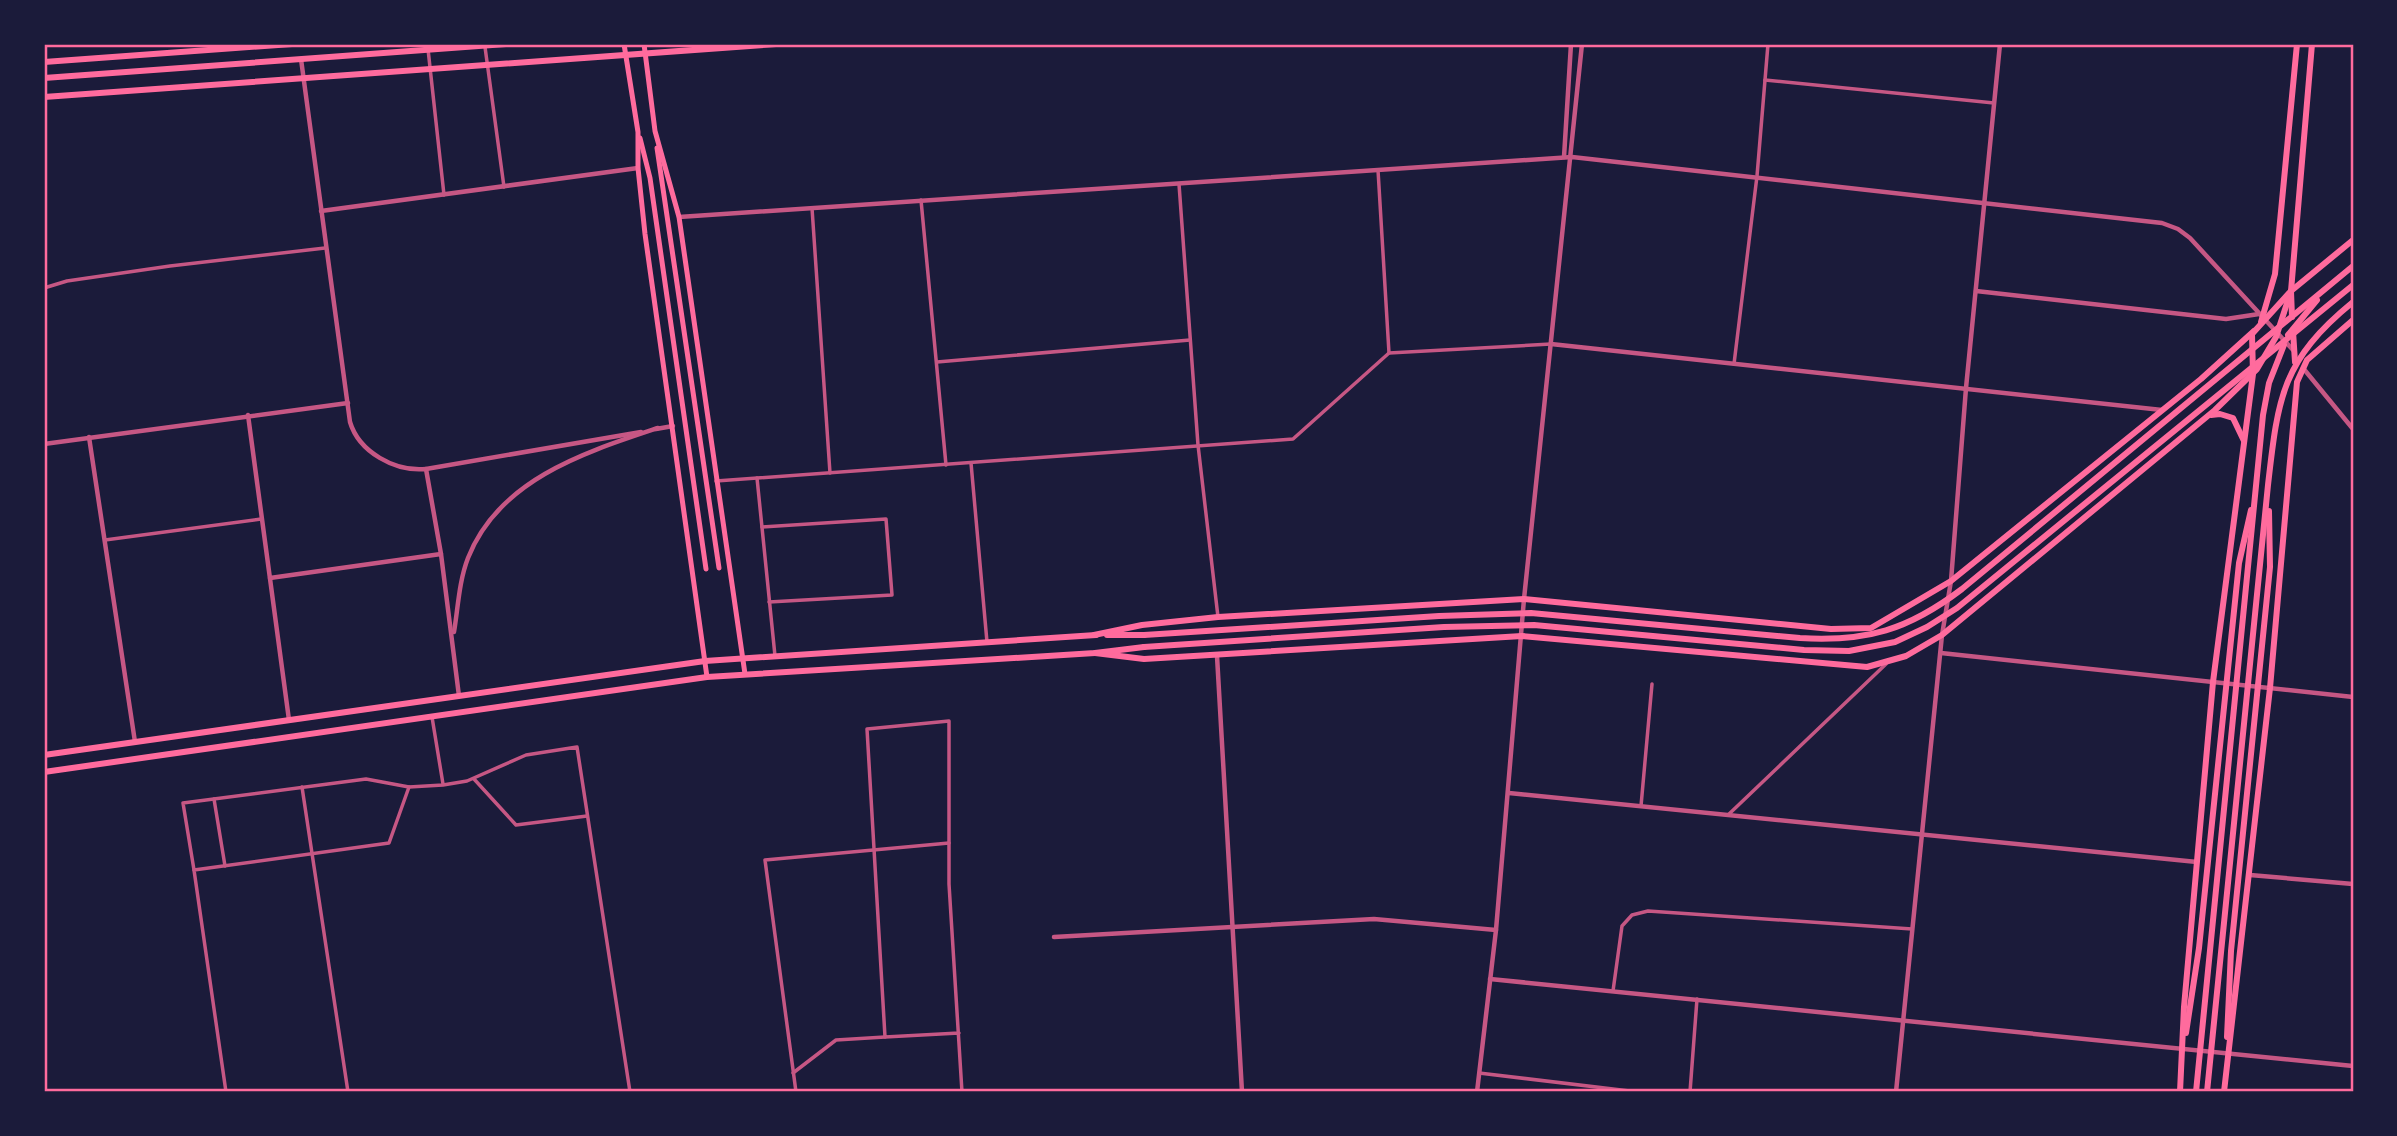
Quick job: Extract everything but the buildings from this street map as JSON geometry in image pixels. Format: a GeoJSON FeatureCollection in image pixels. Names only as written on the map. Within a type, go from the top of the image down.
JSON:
{"type":"FeatureCollection","features":[{"type":"Feature","properties":{"kind":"main road"},"geometry":{"type":"LineString","coordinates":[[44,62],[292,44]]}},
{"type":"Feature","properties":{"kind":"main road"},"geometry":{"type":"LineString","coordinates":[[44,78],[506,44]]}},
{"type":"Feature","properties":{"kind":"main road"},"geometry":{"type":"LineString","coordinates":[[624,44],[638,132],[650,178],[706,569]]}},
{"type":"Feature","properties":{"kind":"main road"},"geometry":{"type":"LineString","coordinates":[[644,44],[719,568]]}},
{"type":"Feature","properties":{"kind":"main road"},"geometry":{"type":"LineString","coordinates":[[44,97],[776,44]]}},
{"type":"Feature","properties":{"kind":"main road"},"geometry":{"type":"LineString","coordinates":[[1094,635],[1142,625],[1218,617],[1524,599],[1831,629],[1871,628],[1951,581],[2201,379],[2252,334],[2262,317],[2275,274],[2297,44]]}},
{"type":"Feature","properties":{"kind":"main road"},"geometry":{"type":"LineString","coordinates":[[2227,1053],[2270,688],[2297,382],[2291,291],[2312,44]]}},
{"type":"Feature","properties":{"kind":"main road"},"geometry":{"type":"LineString","coordinates":[[655,131],[679,217],[715,481],[745,674]]}},
{"type":"Feature","properties":{"kind":"main road"},"geometry":{"type":"LineString","coordinates":[[638,132],[638,168],[707,677]]}},
{"type":"Feature","properties":{"kind":"main road"},"geometry":{"type":"LineString","coordinates":[[2262,317],[2353,240]]}},
{"type":"Feature","properties":{"kind":"main road"},"geometry":{"type":"LineString","coordinates":[[44,755],[705,661],[742,658],[1094,635],[1144,635],[1439,616],[1531,613],[1811,639],[1861,638],[1880,634],[1929,612],[1962,589],[2353,266]]}},
{"type":"Feature","properties":{"kind":"main road"},"geometry":{"type":"LineString","coordinates":[[2196,1092],[2263,415],[2277,359],[2288,335],[2332,283]]}},
{"type":"Feature","properties":{"kind":"main road"},"geometry":{"type":"LineString","coordinates":[[44,772],[707,677],[745,674],[1095,653],[1486,625],[1578,628],[1826,651],[1872,649],[1927,627],[1957,608],[2353,285]]}},
{"type":"Feature","properties":{"kind":"main road"},"geometry":{"type":"LineString","coordinates":[[1095,653],[1144,659],[1522,636],[1867,667],[1888,662],[1914,652],[1942,635],[2209,415],[2253,374],[2277,333],[2291,291]]}},
{"type":"Feature","properties":{"kind":"main road"},"geometry":{"type":"LineString","coordinates":[[2207,1092],[2268,485],[2279,404],[2294,365],[2319,331],[2353,302]]}},
{"type":"Feature","properties":{"kind":"main road"},"geometry":{"type":"LineString","coordinates":[[2297,382],[2302,367],[2316,350],[2353,320]]}},
{"type":"Feature","properties":{"kind":"main road"},"geometry":{"type":"LineString","coordinates":[[2184,1048],[2184,1007],[2213,682],[2253,374],[2252,334]]}},
{"type":"Feature","properties":{"kind":"main road"},"geometry":{"type":"LineString","coordinates":[[2209,415],[2220,414],[2233,418],[2241,429],[2244,443]]}},
{"type":"Feature","properties":{"kind":"main road"},"geometry":{"type":"LineString","coordinates":[[2180,1092],[2199,948],[2239,564],[2257,484]]}},
{"type":"Feature","properties":{"kind":"main road"},"geometry":{"type":"LineString","coordinates":[[2224,1092],[2231,951],[2270,567],[2268,485]]}},
{"type":"Feature","properties":{"kind":"street"},"geometry":{"type":"LineString","coordinates":[[1564,158],[1571,44]]}},
{"type":"Feature","properties":{"kind":"street"},"geometry":{"type":"LineString","coordinates":[[1477,1092],[1496,930],[1524,599],[1582,44]]}},
{"type":"Feature","properties":{"kind":"street"},"geometry":{"type":"LineString","coordinates":[[1734,364],[1757,176],[1769,44]]}},
{"type":"Feature","properties":{"kind":"street"},"geometry":{"type":"LineString","coordinates":[[1896,1092],[1942,635],[1951,581],[1966,388],[2000,44]]}},
{"type":"Feature","properties":{"kind":"street"},"geometry":{"type":"LineString","coordinates":[[485,45],[504,187]]}},
{"type":"Feature","properties":{"kind":"street"},"geometry":{"type":"LineString","coordinates":[[428,49],[444,195]]}},
{"type":"Feature","properties":{"kind":"street"},"geometry":{"type":"LineString","coordinates":[[301,59],[348,403],[352,427],[364,446],[398,465],[426,469],[673,426]]}},
{"type":"Feature","properties":{"kind":"street"},"geometry":{"type":"LineString","coordinates":[[1765,80],[1994,103]]}},
{"type":"Feature","properties":{"kind":"street"},"geometry":{"type":"LineString","coordinates":[[679,217],[1572,157],[1985,201],[2162,223],[2178,229],[2295,351]]}},
{"type":"Feature","properties":{"kind":"street"},"geometry":{"type":"LineString","coordinates":[[321,211],[638,168]]}},
{"type":"Feature","properties":{"kind":"street"},"geometry":{"type":"LineString","coordinates":[[1378,170],[1389,353]]}},
{"type":"Feature","properties":{"kind":"street"},"geometry":{"type":"LineString","coordinates":[[1179,183],[1198,445],[1218,617]]}},
{"type":"Feature","properties":{"kind":"street"},"geometry":{"type":"LineString","coordinates":[[921,200],[946,465]]}},
{"type":"Feature","properties":{"kind":"street"},"geometry":{"type":"LineString","coordinates":[[812,208],[830,473]]}},
{"type":"Feature","properties":{"kind":"street"},"geometry":{"type":"LineString","coordinates":[[44,288],[67,281],[170,266],[325,248]]}},
{"type":"Feature","properties":{"kind":"street"},"geometry":{"type":"LineString","coordinates":[[1976,291],[2226,319],[2262,317]]}},
{"type":"Feature","properties":{"kind":"street"},"geometry":{"type":"LineString","coordinates":[[937,362],[1190,340]]}},
{"type":"Feature","properties":{"kind":"street"},"geometry":{"type":"LineString","coordinates":[[715,481],[1293,439],[1389,353],[1551,344],[2163,410]]}},
{"type":"Feature","properties":{"kind":"street"},"geometry":{"type":"LineString","coordinates":[[2302,367],[2353,429]]}},
{"type":"Feature","properties":{"kind":"street"},"geometry":{"type":"LineString","coordinates":[[44,444],[348,403]]}},
{"type":"Feature","properties":{"kind":"street"},"geometry":{"type":"LineString","coordinates":[[247,415],[289,720]]}},
{"type":"Feature","properties":{"kind":"street"},"geometry":{"type":"LineString","coordinates":[[453,640],[467,560],[493,517],[530,483],[551,469],[604,446],[658,428]]}},
{"type":"Feature","properties":{"kind":"street"},"geometry":{"type":"LineString","coordinates":[[89,437],[135,742]]}},
{"type":"Feature","properties":{"kind":"street"},"geometry":{"type":"LineString","coordinates":[[971,462],[987,642]]}},
{"type":"Feature","properties":{"kind":"street"},"geometry":{"type":"LineString","coordinates":[[426,469],[441,554],[459,696]]}},
{"type":"Feature","properties":{"kind":"street"},"geometry":{"type":"LineString","coordinates":[[757,478],[775,656]]}},
{"type":"Feature","properties":{"kind":"street"},"geometry":{"type":"LineString","coordinates":[[105,540],[261,519]]}},
{"type":"Feature","properties":{"kind":"street"},"geometry":{"type":"LineString","coordinates":[[762,527],[886,519],[892,595],[769,602]]}},
{"type":"Feature","properties":{"kind":"street"},"geometry":{"type":"LineString","coordinates":[[270,578],[441,554]]}},
{"type":"Feature","properties":{"kind":"street"},"geometry":{"type":"LineString","coordinates":[[1941,653],[2353,697]]}},
{"type":"Feature","properties":{"kind":"street"},"geometry":{"type":"LineString","coordinates":[[1216,656],[1242,1092]]}},
{"type":"Feature","properties":{"kind":"street"},"geometry":{"type":"LineString","coordinates":[[1728,815],[1888,662]]}},
{"type":"Feature","properties":{"kind":"street"},"geometry":{"type":"LineString","coordinates":[[1640,806],[1651,684]]}},
{"type":"Feature","properties":{"kind":"street"},"geometry":{"type":"LineString","coordinates":[[432,717],[443,785]]}},
{"type":"Feature","properties":{"kind":"street"},"geometry":{"type":"LineString","coordinates":[[885,1037],[872,852],[867,729],[949,721],[949,843],[962,1092]]}},
{"type":"Feature","properties":{"kind":"street"},"geometry":{"type":"LineString","coordinates":[[226,1092],[183,803],[366,779],[409,787],[443,785],[474,778],[506,761],[526,755],[578,747],[630,1092]]}},
{"type":"Feature","properties":{"kind":"street"},"geometry":{"type":"LineString","coordinates":[[474,778],[516,825],[587,816]]}},
{"type":"Feature","properties":{"kind":"street"},"geometry":{"type":"LineString","coordinates":[[302,787],[348,1092]]}},
{"type":"Feature","properties":{"kind":"street"},"geometry":{"type":"LineString","coordinates":[[194,870],[388,843],[409,787]]}},
{"type":"Feature","properties":{"kind":"street"},"geometry":{"type":"LineString","coordinates":[[1509,793],[2197,862]]}},
{"type":"Feature","properties":{"kind":"street"},"geometry":{"type":"LineString","coordinates":[[214,799],[225,866]]}},
{"type":"Feature","properties":{"kind":"street"},"geometry":{"type":"LineString","coordinates":[[796,1092],[765,860],[949,843]]}},
{"type":"Feature","properties":{"kind":"street"},"geometry":{"type":"LineString","coordinates":[[2250,875],[2353,884]]}},
{"type":"Feature","properties":{"kind":"street"},"geometry":{"type":"LineString","coordinates":[[1613,991],[1622,926],[1632,915],[1648,911],[1914,929]]}},
{"type":"Feature","properties":{"kind":"street"},"geometry":{"type":"LineString","coordinates":[[1054,937],[1374,919],[1496,930]]}},
{"type":"Feature","properties":{"kind":"street"},"geometry":{"type":"LineString","coordinates":[[1490,979],[2353,1066]]}},
{"type":"Feature","properties":{"kind":"street"},"geometry":{"type":"LineString","coordinates":[[1690,1092],[1697,999]]}},
{"type":"Feature","properties":{"kind":"street"},"geometry":{"type":"LineString","coordinates":[[793,1073],[836,1040],[959,1033]]}},
{"type":"Feature","properties":{"kind":"street"},"geometry":{"type":"LineString","coordinates":[[1479,1073],[1638,1092]]}}]}
